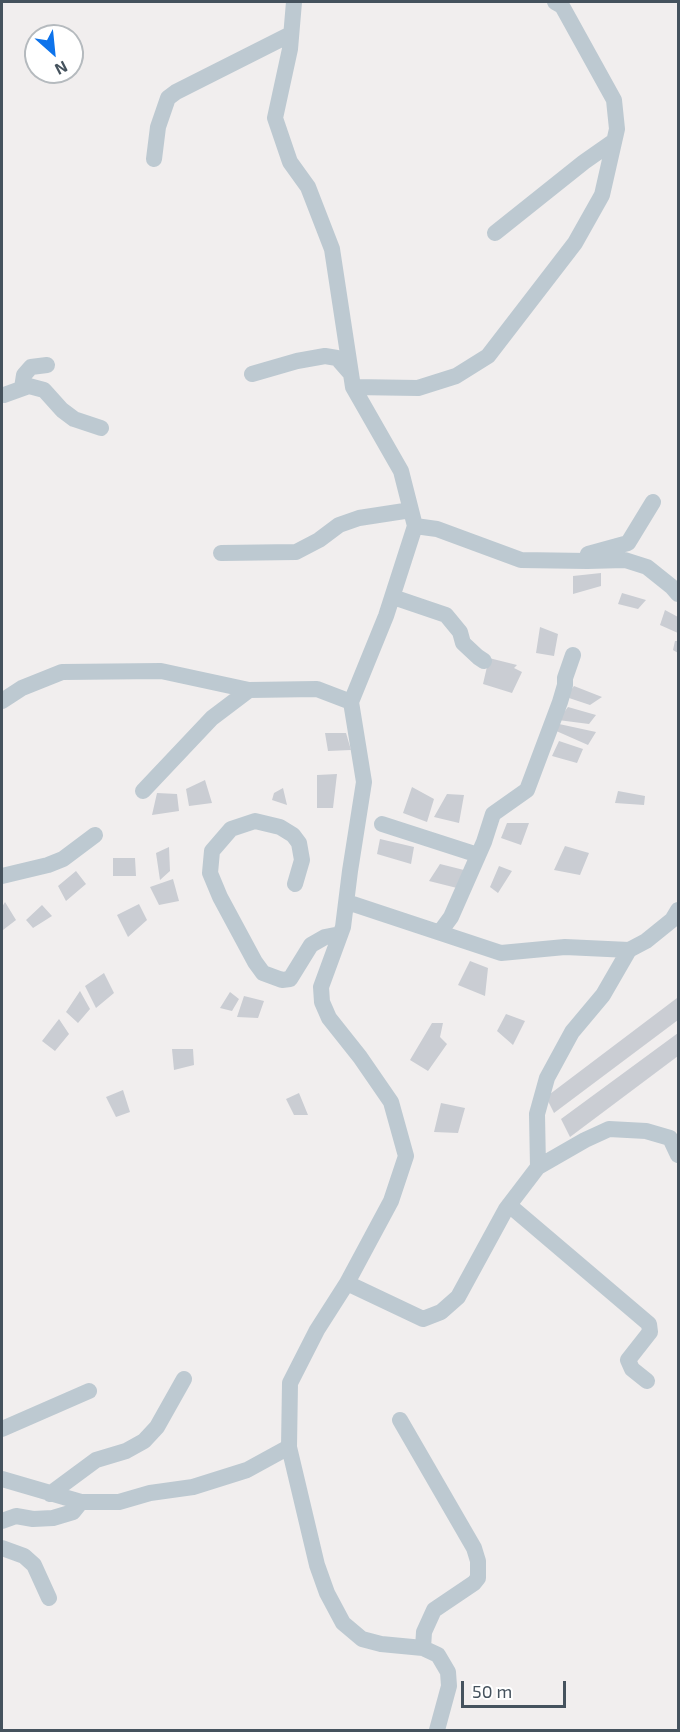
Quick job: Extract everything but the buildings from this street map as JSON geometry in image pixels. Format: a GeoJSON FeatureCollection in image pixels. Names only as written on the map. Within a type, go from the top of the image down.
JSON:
{"type":"FeatureCollection","features":[{"type":"Feature","properties":{"kind":"street"},"geometry":{"type":"LineString","coordinates":[[294,2],[291,34],[275,118],[290,162],[308,187],[332,249],[352,381]]}},
{"type":"Feature","properties":{"kind":"street"},"geometry":{"type":"LineString","coordinates":[[352,381],[418,388],[456,376],[488,356],[575,243],[602,195],[617,129],[614,100],[562,6],[555,2]]}},
{"type":"Feature","properties":{"kind":"street"},"geometry":{"type":"LineString","coordinates":[[153,159],[160,118],[168,98],[291,34]]}},
{"type":"Feature","properties":{"kind":"street"},"geometry":{"type":"LineString","coordinates":[[495,233],[614,141]]}},
{"type":"Feature","properties":{"kind":"street"},"geometry":{"type":"LineString","coordinates":[[252,374],[325,356],[337,358],[401,471],[413,518],[393,597],[351,702],[364,782],[343,927],[321,987],[322,1002],[329,1018],[392,1102],[406,1156],[392,1202],[347,1283],[317,1330],[290,1383],[290,1447],[316,1565],[327,1593],[343,1623],[362,1640],[423,1648],[438,1655],[448,1672],[449,1686],[438,1731]]}},
{"type":"Feature","properties":{"kind":"street"},"geometry":{"type":"LineString","coordinates":[[22,388],[24,375],[31,367],[47,364]]}},
{"type":"Feature","properties":{"kind":"street"},"geometry":{"type":"LineString","coordinates":[[2,400],[29,386],[44,390],[62,410],[74,419],[101,428]]}},
{"type":"Feature","properties":{"kind":"street"},"geometry":{"type":"LineString","coordinates":[[558,561],[628,543],[653,502]]}},
{"type":"Feature","properties":{"kind":"street"},"geometry":{"type":"LineString","coordinates":[[220,553],[296,552],[339,525],[359,518],[413,518],[521,560],[625,560],[647,567],[672,586],[678,594]]}},
{"type":"Feature","properties":{"kind":"street"},"geometry":{"type":"LineString","coordinates":[[393,597],[446,615],[460,632],[463,643],[484,661]]}},
{"type":"Feature","properties":{"kind":"street"},"geometry":{"type":"LineString","coordinates":[[441,932],[451,917],[493,814],[527,790],[560,702],[573,655]]}},
{"type":"Feature","properties":{"kind":"street"},"geometry":{"type":"LineString","coordinates":[[2,701],[22,688],[62,672],[161,671],[249,690],[317,689],[351,702]]}},
{"type":"Feature","properties":{"kind":"street"},"geometry":{"type":"LineString","coordinates":[[143,791],[212,717],[249,690]]}},
{"type":"Feature","properties":{"kind":"street"},"geometry":{"type":"LineString","coordinates":[[295,884],[302,860],[299,843],[293,835],[280,827],[255,821],[231,829],[212,851],[210,873],[220,897],[263,973],[282,980],[290,979],[311,945],[325,937],[340,934]]}},
{"type":"Feature","properties":{"kind":"street"},"geometry":{"type":"LineString","coordinates":[[382,824],[478,855]]}},
{"type":"Feature","properties":{"kind":"street"},"geometry":{"type":"LineString","coordinates":[[2,876],[63,859],[95,836]]}},
{"type":"Feature","properties":{"kind":"street"},"geometry":{"type":"LineString","coordinates":[[347,902],[501,953],[565,947],[629,950],[646,941],[672,920],[678,910]]}},
{"type":"Feature","properties":{"kind":"street"},"geometry":{"type":"LineString","coordinates":[[538,1167],[537,1113],[547,1078],[572,1032],[603,995],[629,950]]}},
{"type":"Feature","properties":{"kind":"street"},"geometry":{"type":"LineString","coordinates":[[347,1283],[423,1320],[441,1312],[458,1296],[509,1205],[538,1167],[585,1140],[609,1130],[646,1131],[670,1138],[678,1155]]}},
{"type":"Feature","properties":{"kind":"street"},"geometry":{"type":"LineString","coordinates":[[509,1205],[649,1324],[650,1332],[628,1360],[632,1369],[647,1381]]}},
{"type":"Feature","properties":{"kind":"street"},"geometry":{"type":"LineString","coordinates":[[50,1494],[96,1460],[126,1451],[144,1441],[158,1427],[184,1380]]}},
{"type":"Feature","properties":{"kind":"street"},"geometry":{"type":"LineString","coordinates":[[2,1429],[89,1391]]}},
{"type":"Feature","properties":{"kind":"street"},"geometry":{"type":"LineString","coordinates":[[399,1420],[474,1548],[478,1562],[478,1578],[474,1583],[434,1610],[424,1632],[423,1648]]}},
{"type":"Feature","properties":{"kind":"street"},"geometry":{"type":"LineString","coordinates":[[2,1479],[81,1502],[119,1502],[150,1493],[193,1487],[247,1470],[290,1447]]}},
{"type":"Feature","properties":{"kind":"street"},"geometry":{"type":"LineString","coordinates":[[2,1521],[16,1516],[33,1519],[53,1518],[73,1512],[81,1502]]}},
{"type":"Feature","properties":{"kind":"street"},"geometry":{"type":"LineString","coordinates":[[2,1548],[24,1556],[34,1565],[49,1599]]}}]}
